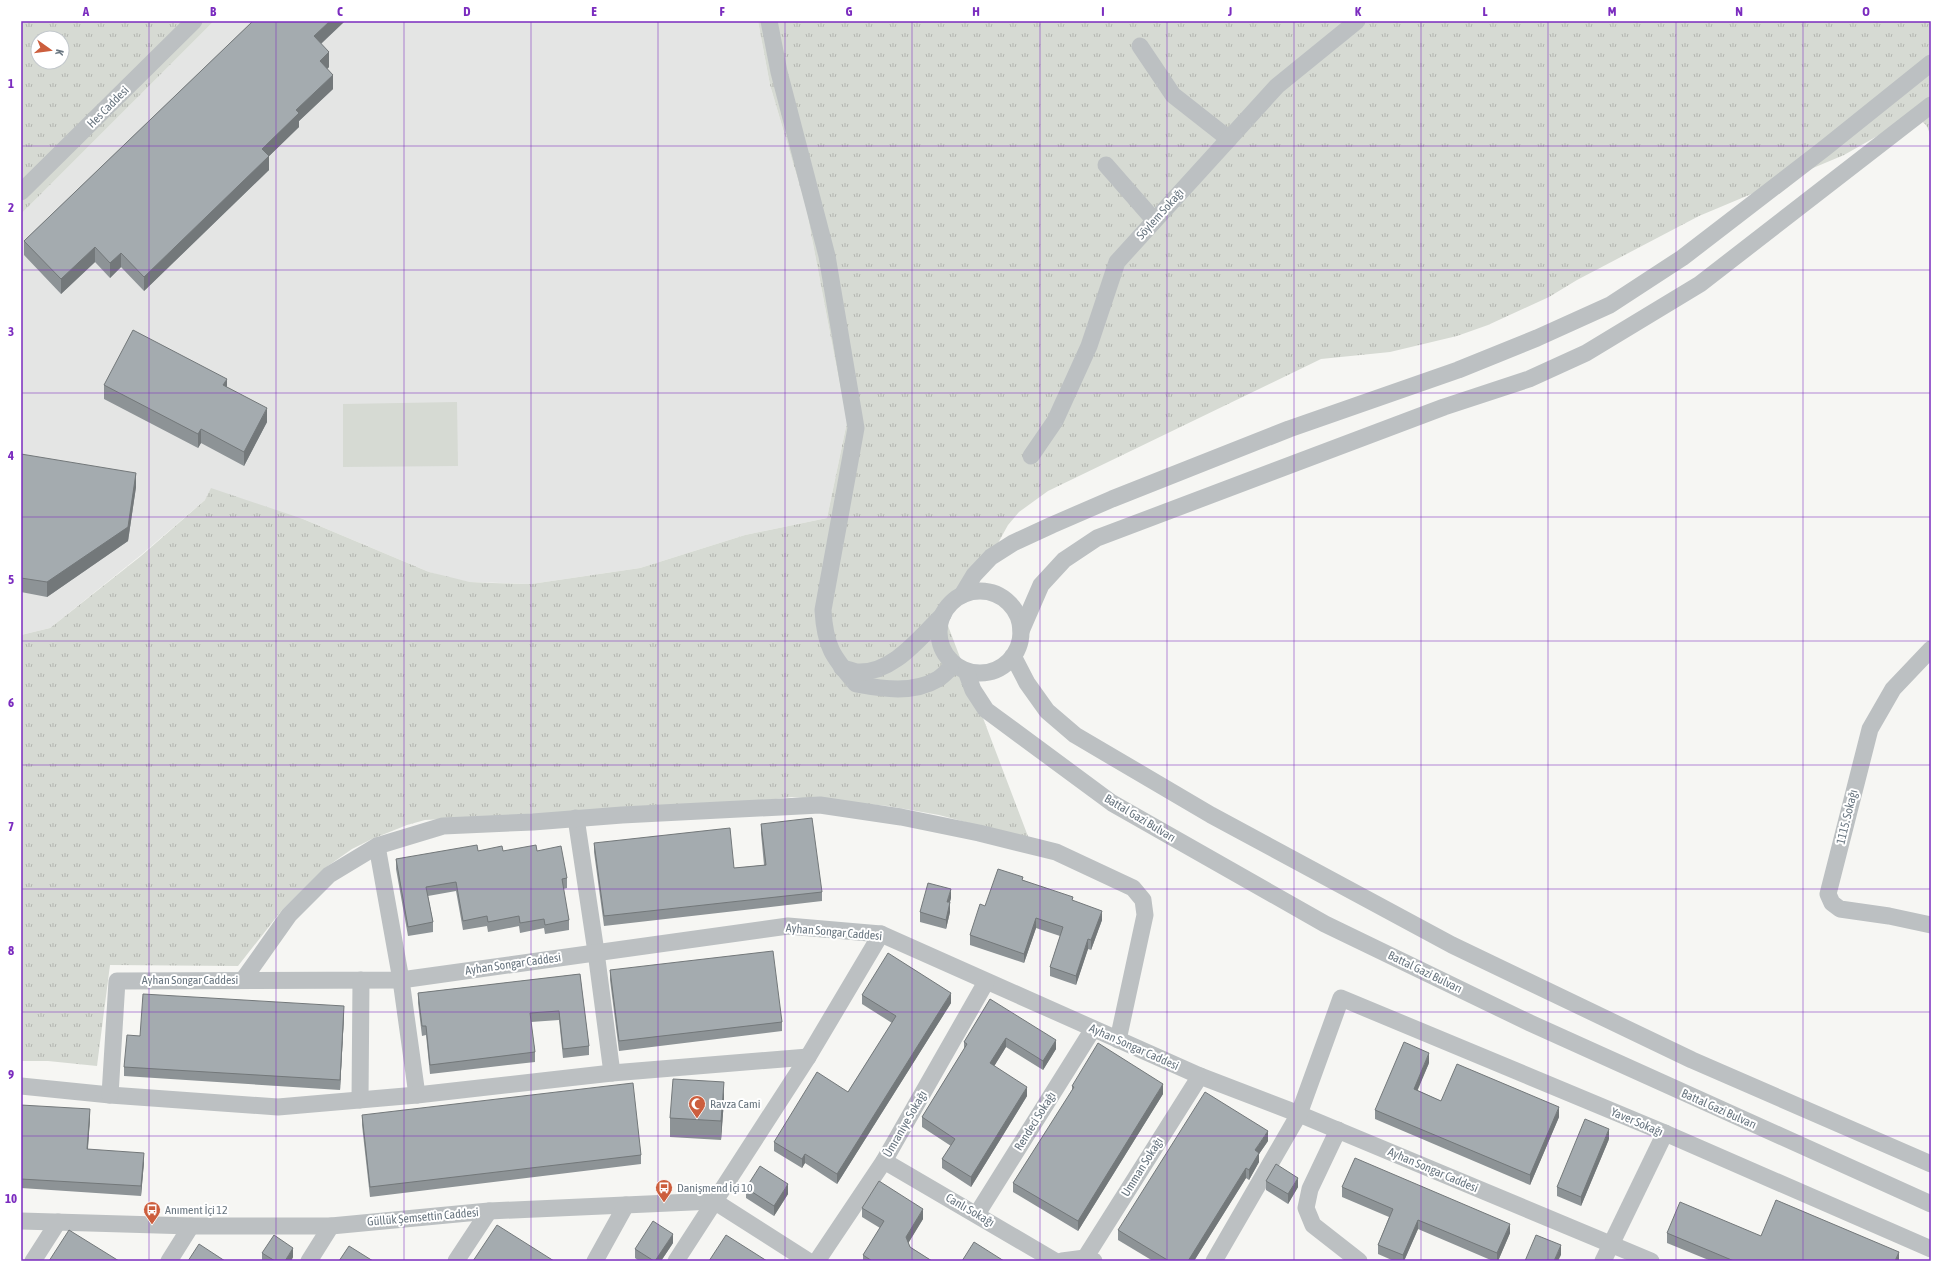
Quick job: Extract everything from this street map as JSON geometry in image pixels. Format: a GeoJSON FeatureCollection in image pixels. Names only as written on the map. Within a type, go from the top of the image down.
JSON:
{"type":"FeatureCollection","features":[{"type":"Feature","properties":{"kind":"street","name":"Hes Caddesi"},"geometry":{"type":"LineString","coordinates":[[21,192],[194,21]]}},
{"type":"Feature","properties":{"kind":"street"},"geometry":{"type":"LineString","coordinates":[[769,21],[779,72],[827,256],[856,428],[823,610],[824,633],[833,655],[856,684],[882,689],[916,688],[960,668]]}},
{"type":"Feature","properties":{"kind":"street","name":"Söylem Sokağı"},"geometry":{"type":"LineString","coordinates":[[1032,456],[1055,421],[1086,352],[1117,262],[1277,86],[1357,21]]}},
{"type":"Feature","properties":{"kind":"street"},"geometry":{"type":"LineString","coordinates":[[1140,46],[1173,95],[1229,139]]}},
{"type":"Feature","properties":{"kind":"street"},"geometry":{"type":"LineString","coordinates":[[842,668],[858,672],[875,669],[893,662],[943,615],[951,603],[962,595],[974,575],[991,557],[1013,542],[1112,499],[1289,429],[1458,370],[1538,338],[1610,304],[1682,258],[1825,148],[1931,63]]}},
{"type":"Feature","properties":{"kind":"street"},"geometry":{"type":"LineString","coordinates":[[943,615],[939,628],[940,642],[945,654],[960,668],[979,674],[992,672],[1004,666],[1014,656],[1019,644],[1021,631],[1041,585],[1064,560],[1097,538],[1444,407],[1529,379],[1586,353],[1640,322],[1700,284],[1759,240],[1931,105]]}},
{"type":"Feature","properties":{"kind":"street"},"geometry":{"type":"LineString","coordinates":[[1106,165],[1154,220]]}},
{"type":"Feature","properties":{"kind":"street"},"geometry":{"type":"LineString","coordinates":[[962,595],[975,592],[989,592],[1002,597],[1012,607],[1019,618],[1021,631]]}},
{"type":"Feature","properties":{"kind":"street","name":"1115. Sokağı"},"geometry":{"type":"LineString","coordinates":[[1931,649],[1893,689],[1870,729],[1828,894],[1832,903],[1840,909],[1889,916],[1931,925]]}},
{"type":"Feature","properties":{"kind":"street"},"geometry":{"type":"LineString","coordinates":[[1014,656],[1027,682],[1047,711],[1075,735],[1211,815],[1452,946],[1692,1060],[1931,1164]]}},
{"type":"Feature","properties":{"kind":"street","name":"Battal Gazi Bulvarı"},"geometry":{"type":"LineString","coordinates":[[960,668],[986,710],[1112,803],[1325,924],[1530,1024],[1931,1204]]}},
{"type":"Feature","properties":{"kind":"street"},"geometry":{"type":"LineString","coordinates":[[243,980],[289,915],[329,875],[377,846],[443,826],[820,805],[901,817],[979,833],[1056,852],[1133,888],[1139,893],[1145,907],[1145,915],[1118,1040]]}},
{"type":"Feature","properties":{"kind":"street"},"geometry":{"type":"LineString","coordinates":[[576,818],[612,1073]]}},
{"type":"Feature","properties":{"kind":"street"},"geometry":{"type":"LineString","coordinates":[[377,846],[401,980],[417,1094]]}},
{"type":"Feature","properties":{"kind":"street","name":"Ayhan Songar Caddesi"},"geometry":{"type":"LineString","coordinates":[[110,1095],[116,981],[401,980],[788,926],[881,934],[1200,1076],[1299,1114],[1651,1261]]}},
{"type":"Feature","properties":{"kind":"street"},"geometry":{"type":"LineString","coordinates":[[676,1261],[808,1057],[881,934]]}},
{"type":"Feature","properties":{"kind":"street"},"geometry":{"type":"LineString","coordinates":[[360,1100],[361,980]]}},
{"type":"Feature","properties":{"kind":"street","name":"Ümraniye Sokağı"},"geometry":{"type":"LineString","coordinates":[[817,1261],[884,1161],[986,982]]}},
{"type":"Feature","properties":{"kind":"street","name":"Yaver Sokağı"},"geometry":{"type":"LineString","coordinates":[[1299,1114],[1341,998],[1665,1133],[1931,1249]]}},
{"type":"Feature","properties":{"kind":"street","name":"Rendeci Sokağı"},"geometry":{"type":"LineString","coordinates":[[977,1214],[1093,1029]]}},
{"type":"Feature","properties":{"kind":"street"},"geometry":{"type":"LineString","coordinates":[[21,1086],[110,1095],[278,1107],[360,1100],[612,1073],[808,1057]]}},
{"type":"Feature","properties":{"kind":"street","name":"Umman Sokağı"},"geometry":{"type":"LineString","coordinates":[[1090,1259],[1200,1076]]}},
{"type":"Feature","properties":{"kind":"street"},"geometry":{"type":"LineString","coordinates":[[1214,1261],[1299,1114]]}},
{"type":"Feature","properties":{"kind":"street"},"geometry":{"type":"LineString","coordinates":[[1338,1130],[1310,1190],[1306,1208],[1313,1225],[1359,1261]]}},
{"type":"Feature","properties":{"kind":"street"},"geometry":{"type":"LineString","coordinates":[[1603,1261],[1665,1133]]}},
{"type":"Feature","properties":{"kind":"street","name":"Canlı Sokağı"},"geometry":{"type":"LineString","coordinates":[[884,1161],[1055,1261]]}},
{"type":"Feature","properties":{"kind":"street"},"geometry":{"type":"LineString","coordinates":[[714,1202],[808,1261]]}},
{"type":"Feature","properties":{"kind":"street","name":"Güllük Şemsettin Caddesi"},"geometry":{"type":"LineString","coordinates":[[21,1221],[191,1226],[331,1226],[489,1211],[714,1202]]}},
{"type":"Feature","properties":{"kind":"street"},"geometry":{"type":"LineString","coordinates":[[595,1261],[626,1205]]}},
{"type":"Feature","properties":{"kind":"street"},"geometry":{"type":"LineString","coordinates":[[456,1261],[489,1211]]}},
{"type":"Feature","properties":{"kind":"street"},"geometry":{"type":"LineString","coordinates":[[33,1261],[58,1222]]}},
{"type":"Feature","properties":{"kind":"street"},"geometry":{"type":"LineString","coordinates":[[169,1261],[191,1226]]}},
{"type":"Feature","properties":{"kind":"street"},"geometry":{"type":"LineString","coordinates":[[309,1261],[331,1226]]}},
{"type":"Feature","properties":{"kind":"street"},"geometry":{"type":"LineString","coordinates":[[1062,1261],[1090,1259]]}},
{"type":"Feature","properties":{"kind":"shaded area"},"geometry":{"type":"Polygon","coordinates":[[[214,21],[758,21],[770,85],[806,207],[847,422],[827,518],[745,535],[640,568],[531,584],[470,582],[449,578],[429,572],[303,519],[205,500],[141,555],[50,628],[21,635],[21,214],[214,21]]]}},
{"type":"Feature","properties":{"kind":"green space"},"geometry":{"type":"Polygon","coordinates":[[[21,21],[214,21],[21,214],[21,21]]]}},
{"type":"Feature","properties":{"kind":"green space"},"geometry":{"type":"Polygon","coordinates":[[[758,21],[1931,21],[1931,135],[1930,136],[1928,128],[1923,122],[1917,119],[1909,118],[1844,155],[1699,216],[1577,280],[1549,297],[1488,325],[1457,336],[1390,352],[1321,359],[1048,491],[1019,512],[1008,525],[992,554],[942,610],[1029,839],[939,815],[888,806],[792,797],[744,803],[425,820],[407,825],[372,839],[352,849],[325,868],[282,910],[238,966],[110,965],[97,1066],[48,1061],[21,1061],[21,635],[50,628],[141,556],[205,500],[211,488],[303,519],[429,572],[470,582],[531,584],[640,568],[745,535],[827,518],[847,422],[806,207],[770,85],[758,21]]]}},
{"type":"Feature","properties":{"kind":"green space"},"geometry":{"type":"Polygon","coordinates":[[[457,402],[458,466],[343,467],[343,404],[457,402]]]}},
{"type":"Feature","properties":{"kind":"building"},"geometry":{"type":"Polygon","coordinates":[[[253,21],[330,21],[314,36],[329,52],[320,61],[333,75],[296,110],[299,113],[262,149],[269,156],[144,277],[121,253],[110,263],[95,247],[61,279],[24,241],[253,21]]]}},
{"type":"Feature","properties":{"kind":"building"},"geometry":{"type":"Polygon","coordinates":[[[133,330],[227,379],[223,385],[267,408],[244,452],[201,429],[198,434],[104,385],[133,330]]]}},
{"type":"Feature","properties":{"kind":"building"},"geometry":{"type":"Polygon","coordinates":[[[21,454],[136,473],[128,527],[47,582],[21,578],[21,454]]]}},
{"type":"Feature","properties":{"kind":"building"},"geometry":{"type":"Polygon","coordinates":[[[812,818],[822,892],[604,916],[594,843],[730,828],[734,868],[766,865],[761,824],[812,818]]]}},
{"type":"Feature","properties":{"kind":"building"},"geometry":{"type":"Polygon","coordinates":[[[477,845],[478,851],[502,846],[503,851],[536,845],[537,851],[561,846],[567,878],[562,879],[569,920],[545,925],[544,919],[520,923],[519,916],[488,922],[487,916],[463,921],[456,882],[426,887],[433,922],[408,927],[396,859],[477,845]]]}},
{"type":"Feature","properties":{"kind":"building"},"geometry":{"type":"Polygon","coordinates":[[[998,869],[1023,877],[1022,880],[1073,897],[1072,900],[1102,911],[1091,940],[1088,939],[1076,976],[1050,967],[1063,927],[1036,918],[1024,954],[970,935],[980,904],[985,906],[998,869]]]}},
{"type":"Feature","properties":{"kind":"building"},"geometry":{"type":"Polygon","coordinates":[[[928,883],[951,889],[947,902],[950,902],[946,920],[920,912],[928,883]]]}},
{"type":"Feature","properties":{"kind":"building"},"geometry":{"type":"Polygon","coordinates":[[[773,951],[782,1022],[619,1041],[610,970],[773,951]]]}},
{"type":"Feature","properties":{"kind":"building"},"geometry":{"type":"Polygon","coordinates":[[[888,953],[951,993],[837,1174],[805,1154],[802,1159],[774,1142],[817,1072],[848,1092],[896,1016],[862,995],[888,953]]]}},
{"type":"Feature","properties":{"kind":"building"},"geometry":{"type":"Polygon","coordinates":[[[580,974],[589,1046],[563,1049],[559,1011],[530,1013],[535,1052],[430,1065],[426,1026],[422,1026],[418,993],[580,974]]]}},
{"type":"Feature","properties":{"kind":"building"},"geometry":{"type":"Polygon","coordinates":[[[143,994],[344,1006],[340,1080],[124,1067],[127,1035],[140,1036],[143,994]]]}},
{"type":"Feature","properties":{"kind":"building"},"geometry":{"type":"Polygon","coordinates":[[[990,999],[1056,1040],[1043,1061],[1006,1038],[990,1063],[1027,1087],[971,1177],[942,1159],[955,1139],[922,1117],[967,1044],[964,1042],[990,999]]]}},
{"type":"Feature","properties":{"kind":"building"},"geometry":{"type":"Polygon","coordinates":[[[1404,1042],[1429,1053],[1414,1089],[1441,1101],[1457,1064],[1559,1107],[1530,1175],[1375,1110],[1404,1042]]]}},
{"type":"Feature","properties":{"kind":"building"},"geometry":{"type":"Polygon","coordinates":[[[1098,1043],[1163,1084],[1078,1221],[1013,1183],[1074,1087],[1072,1086],[1098,1043]]]}},
{"type":"Feature","properties":{"kind":"building"},"geometry":{"type":"Polygon","coordinates":[[[673,1079],[724,1082],[721,1121],[670,1118],[673,1079]]]}},
{"type":"Feature","properties":{"kind":"building"},"geometry":{"type":"Polygon","coordinates":[[[633,1083],[641,1155],[370,1187],[362,1115],[633,1083]]]}},
{"type":"Feature","properties":{"kind":"building"},"geometry":{"type":"Polygon","coordinates":[[[1205,1092],[1268,1131],[1255,1150],[1259,1153],[1249,1170],[1246,1168],[1188,1261],[1169,1261],[1118,1230],[1205,1092]]]}},
{"type":"Feature","properties":{"kind":"building"},"geometry":{"type":"Polygon","coordinates":[[[21,1105],[90,1109],[87,1149],[144,1153],[141,1186],[21,1179],[21,1105]]]}},
{"type":"Feature","properties":{"kind":"building"},"geometry":{"type":"Polygon","coordinates":[[[1585,1119],[1609,1129],[1581,1197],[1557,1187],[1585,1119]]]}},
{"type":"Feature","properties":{"kind":"building"},"geometry":{"type":"Polygon","coordinates":[[[1355,1158],[1510,1224],[1497,1253],[1418,1220],[1403,1255],[1378,1245],[1393,1209],[1342,1187],[1355,1158]]]}},
{"type":"Feature","properties":{"kind":"building"},"geometry":{"type":"Polygon","coordinates":[[[1276,1164],[1298,1178],[1288,1194],[1266,1181],[1276,1164]]]}},
{"type":"Feature","properties":{"kind":"building"},"geometry":{"type":"Polygon","coordinates":[[[760,1166],[788,1184],[774,1206],[746,1188],[760,1166]]]}},
{"type":"Feature","properties":{"kind":"building"},"geometry":{"type":"Polygon","coordinates":[[[879,1181],[923,1209],[906,1237],[910,1247],[932,1261],[872,1261],[863,1255],[884,1221],[862,1208],[879,1181]]]}},
{"type":"Feature","properties":{"kind":"building"},"geometry":{"type":"Polygon","coordinates":[[[1776,1200],[1899,1252],[1895,1261],[1734,1261],[1667,1233],[1680,1202],[1761,1236],[1776,1200]]]}},
{"type":"Feature","properties":{"kind":"building"},"geometry":{"type":"Polygon","coordinates":[[[653,1221],[673,1234],[655,1261],[635,1249],[653,1221]]]}},
{"type":"Feature","properties":{"kind":"building"},"geometry":{"type":"Polygon","coordinates":[[[497,1225],[554,1261],[473,1261],[497,1225]]]}},
{"type":"Feature","properties":{"kind":"building"},"geometry":{"type":"Polygon","coordinates":[[[69,1230],[119,1261],[49,1261],[69,1230]]]}},
{"type":"Feature","properties":{"kind":"building"},"geometry":{"type":"Polygon","coordinates":[[[274,1235],[293,1248],[285,1261],[275,1261],[262,1253],[274,1235]]]}},
{"type":"Feature","properties":{"kind":"building"},"geometry":{"type":"Polygon","coordinates":[[[726,1235],[767,1261],[709,1261],[726,1235]]]}},
{"type":"Feature","properties":{"kind":"building"},"geometry":{"type":"Polygon","coordinates":[[[1536,1235],[1561,1245],[1554,1261],[1525,1261],[1536,1235]]]}},
{"type":"Feature","properties":{"kind":"building"},"geometry":{"type":"Polygon","coordinates":[[[974,1242],[1004,1261],[962,1261],[974,1242]]]}},
{"type":"Feature","properties":{"kind":"building"},"geometry":{"type":"Polygon","coordinates":[[[199,1244],[225,1261],[188,1261],[199,1244]]]}},
{"type":"Feature","properties":{"kind":"building"},"geometry":{"type":"Polygon","coordinates":[[[349,1246],[373,1261],[339,1261],[349,1246]]]}},
{"type":"Feature","properties":{"kind":"place","name":"Ravza Cami"},"geometry":{"type":"Point","coordinates":[697,1119]}},
{"type":"Feature","properties":{"kind":"place","name":"Danişmend İçi 10"},"geometry":{"type":"Point","coordinates":[664,1203]}},
{"type":"Feature","properties":{"kind":"place","name":"Anıment İçi 12"},"geometry":{"type":"Point","coordinates":[152,1225]}}]}
